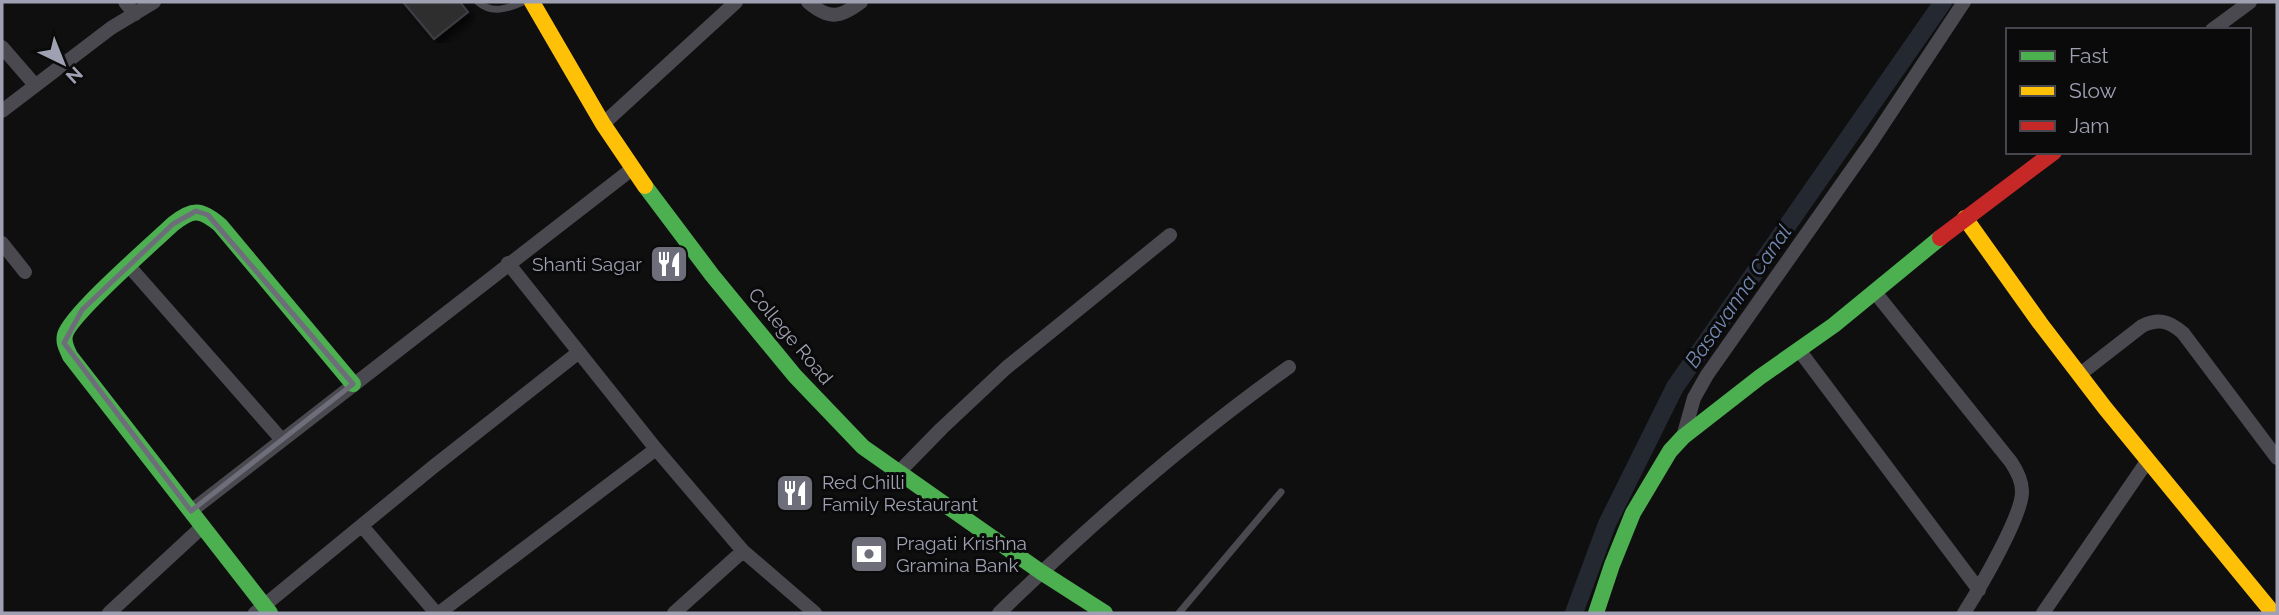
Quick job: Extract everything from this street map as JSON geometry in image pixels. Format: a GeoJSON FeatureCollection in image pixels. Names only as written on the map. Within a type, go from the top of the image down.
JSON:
{"type":"FeatureCollection","features":[{"type":"Feature","properties":{"kind":"street"},"geometry":{"type":"LineString","coordinates":[[125,2],[135,14]]}},
{"type":"Feature","properties":{"kind":"street"},"geometry":{"type":"LineString","coordinates":[[2,111],[111,28],[154,2]]}},
{"type":"Feature","properties":{"kind":"street","name":"College Road"},"geometry":{"type":"LineString","coordinates":[[532,2],[632,169],[712,275],[795,376],[863,447],[1041,572],[1105,613]]}},
{"type":"Feature","properties":{"kind":"street"},"geometry":{"type":"LineString","coordinates":[[603,124],[736,2]]}},
{"type":"Feature","properties":{"kind":"street"},"geometry":{"type":"LineString","coordinates":[[808,2],[823,13],[837,16],[861,2]]}},
{"type":"Feature","properties":{"kind":"street"},"geometry":{"type":"LineString","coordinates":[[1682,437],[1693,398],[1707,375],[1872,141],[1964,2]]}},
{"type":"Feature","properties":{"kind":"street"},"geometry":{"type":"LineString","coordinates":[[2215,28],[2250,2]]}},
{"type":"Feature","properties":{"kind":"street"},"geometry":{"type":"LineString","coordinates":[[2,47],[35,85]]}},
{"type":"Feature","properties":{"kind":"street"},"geometry":{"type":"LineString","coordinates":[[1596,613],[1633,513],[1659,467],[1682,437],[1834,326],[1965,218],[2050,154]]}},
{"type":"Feature","properties":{"kind":"street"},"geometry":{"type":"LineString","coordinates":[[191,512],[632,169]]}},
{"type":"Feature","properties":{"kind":"street"},"geometry":{"type":"LineString","coordinates":[[353,384],[220,225],[208,215],[196,211],[184,215],[128,265],[76,317],[65,332],[64,343],[70,356],[191,512],[263,611],[362,526],[579,352]]}},
{"type":"Feature","properties":{"kind":"street"},"geometry":{"type":"LineString","coordinates":[[1965,218],[2079,375],[2273,613]]}},
{"type":"Feature","properties":{"kind":"street"},"geometry":{"type":"LineString","coordinates":[[898,473],[1006,368],[1170,235]]}},
{"type":"Feature","properties":{"kind":"street"},"geometry":{"type":"LineString","coordinates":[[2,243],[25,272]]}},
{"type":"Feature","properties":{"kind":"street"},"geometry":{"type":"LineString","coordinates":[[508,264],[656,449],[743,551],[815,613]]}},
{"type":"Feature","properties":{"kind":"street"},"geometry":{"type":"LineString","coordinates":[[128,265],[282,440]]}},
{"type":"Feature","properties":{"kind":"street"},"geometry":{"type":"LineString","coordinates":[[1874,291],[2011,462],[2020,477],[2023,493],[2020,509],[1979,590],[1964,613]]}},
{"type":"Feature","properties":{"kind":"street"},"geometry":{"type":"LineString","coordinates":[[2079,375],[2142,326],[2153,321],[2174,325],[2183,333],[2277,458]]}},
{"type":"Feature","properties":{"kind":"street"},"geometry":{"type":"LineString","coordinates":[[1799,349],[1979,590]]}},
{"type":"Feature","properties":{"kind":"street"},"geometry":{"type":"LineString","coordinates":[[999,613],[1041,572],[1178,453],[1240,402],[1289,367]]}},
{"type":"Feature","properties":{"kind":"street"},"geometry":{"type":"LineString","coordinates":[[362,526],[438,613],[656,449]]}},
{"type":"Feature","properties":{"kind":"street"},"geometry":{"type":"LineString","coordinates":[[2043,613],[2148,460]]}},
{"type":"Feature","properties":{"kind":"street"},"geometry":{"type":"LineString","coordinates":[[108,613],[202,527]]}},
{"type":"Feature","properties":{"kind":"street"},"geometry":{"type":"LineString","coordinates":[[674,613],[743,551]]}},
{"type":"Feature","properties":{"kind":"lane"},"geometry":{"type":"LineString","coordinates":[[478,2],[484,7],[496,10],[523,2]]}},
{"type":"Feature","properties":{"kind":"lane"},"geometry":{"type":"LineString","coordinates":[[1179,613],[1281,492]]}},
{"type":"Feature","properties":{"kind":"highlighted area"},"geometry":{"type":"Polygon","coordinates":[[[196,211],[208,215],[353,384],[191,511],[64,343],[82,310],[173,224],[196,211]]]}},
{"type":"Feature","properties":{"kind":"building"},"geometry":{"type":"Polygon","coordinates":[[[403,2],[460,2],[468,12],[434,39],[403,2]]]}},
{"type":"Feature","properties":{"kind":"waterway","name":"Basavanna Canal"},"geometry":{"type":"LineString","coordinates":[[1574,613],[1607,524],[1675,387],[1943,2]]}},
{"type":"Feature","properties":{"kind":"traffic: fast"},"geometry":{"type":"LineString","coordinates":[[645,186],[712,275],[795,376],[863,447],[1041,572],[1105,613]]}},
{"type":"Feature","properties":{"kind":"traffic: fast"},"geometry":{"type":"LineString","coordinates":[[270,613],[70,356],[65,335],[81,312],[131,262],[173,224],[186,215],[197,212],[220,225],[353,384]]}},
{"type":"Feature","properties":{"kind":"traffic: fast"},"geometry":{"type":"LineString","coordinates":[[1596,613],[1633,513],[1670,451],[1683,437],[1760,377],[1834,325],[1940,238]]}},
{"type":"Feature","properties":{"kind":"traffic: slow"},"geometry":{"type":"LineString","coordinates":[[532,2],[603,124],[645,186]]}},
{"type":"Feature","properties":{"kind":"traffic: slow"},"geometry":{"type":"LineString","coordinates":[[1965,218],[2105,408],[2273,613]]}},
{"type":"Feature","properties":{"kind":"traffic: jam"},"geometry":{"type":"LineString","coordinates":[[1940,238],[2051,154]]}},
{"type":"Feature","properties":{"kind":"place","name":"Shanti Sagar"},"geometry":{"type":"Point","coordinates":[669,264]}},
{"type":"Feature","properties":{"kind":"place","name":"Red Chilli Family Restaurant"},"geometry":{"type":"Point","coordinates":[795,493]}},
{"type":"Feature","properties":{"kind":"place","name":"Pragati Krishna Gramina Bank"},"geometry":{"type":"Point","coordinates":[869,554]}}]}
